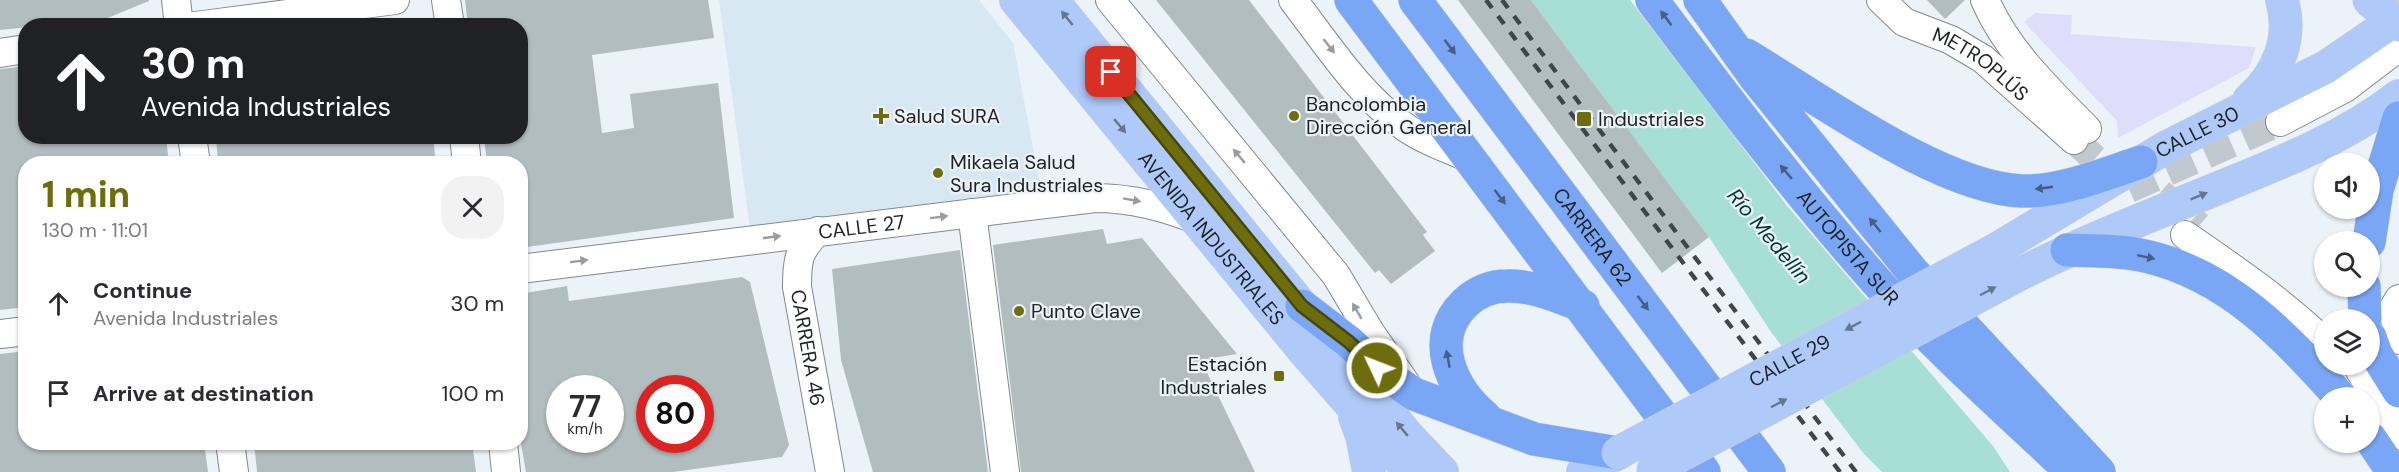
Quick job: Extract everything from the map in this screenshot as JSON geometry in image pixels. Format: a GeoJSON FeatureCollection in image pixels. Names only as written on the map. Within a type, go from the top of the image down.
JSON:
{"type":"FeatureCollection","features":[{"type":"Feature","properties":{"kind":"highway"},"geometry":{"type":"LineString","coordinates":[[1351,0],[1704,472]]}},
{"type":"Feature","properties":{"kind":"highway","name":"CARRERA 62"},"geometry":{"type":"LineString","coordinates":[[1415,0],[1769,472]]}},
{"type":"Feature","properties":{"kind":"highway","name":"AUTOPISTA SUR"},"geometry":{"type":"LineString","coordinates":[[1652,0],[1749,128],[1877,282],[1947,354],[2072,472]]}},
{"type":"Feature","properties":{"kind":"highway","name":"AUTOPISTA SUR"},"geometry":{"type":"LineString","coordinates":[[1700,0],[1755,77],[1912,271],[2099,472]]}},
{"type":"Feature","properties":{"kind":"highway"},"geometry":{"type":"LineString","coordinates":[[1735,47],[1910,153],[1953,173],[1990,184],[2021,191],[2048,188],[2141,162]]}},
{"type":"Feature","properties":{"kind":"highway"},"geometry":{"type":"LineString","coordinates":[[2373,231],[2388,185],[2399,118]]}},
{"type":"Feature","properties":{"kind":"highway"},"geometry":{"type":"LineString","coordinates":[[2067,250],[2143,256],[2174,264],[2228,290],[2284,335],[2332,387]]}},
{"type":"Feature","properties":{"kind":"highway"},"geometry":{"type":"LineString","coordinates":[[1491,422],[1471,406],[1451,373],[1445,353],[1446,334],[1455,313],[1472,297],[1487,289],[1507,286],[1553,295],[1582,306]]}},
{"type":"Feature","properties":{"kind":"highway"},"geometry":{"type":"LineString","coordinates":[[2375,297],[2386,309]]}},
{"type":"Feature","properties":{"kind":"highway"},"geometry":{"type":"LineString","coordinates":[[1302,306],[1349,342],[1377,368],[1414,394],[1534,439],[1559,443],[1602,458]]}},
{"type":"Feature","properties":{"kind":"highway"},"geometry":{"type":"LineString","coordinates":[[2380,360],[2399,391]]}},
{"type":"Feature","properties":{"kind":"highway"},"geometry":{"type":"LineString","coordinates":[[2380,453],[2393,472]]}},
{"type":"Feature","properties":{"kind":"main road","name":"AVENIDA INDUSTRIALES"},"geometry":{"type":"LineString","coordinates":[[1016,0],[1348,402],[1410,472]]}},
{"type":"Feature","properties":{"kind":"main road","name":"AVENIDA INDUSTRIALES"},"geometry":{"type":"LineString","coordinates":[[1052,0],[1407,435],[1442,472]]}},
{"type":"Feature","properties":{"kind":"main road"},"geometry":{"type":"LineString","coordinates":[[2238,110],[2258,92],[2278,65],[2286,33],[2282,0]]}},
{"type":"Feature","properties":{"kind":"main road"},"geometry":{"type":"LineString","coordinates":[[2369,0],[2399,25]]}},
{"type":"Feature","properties":{"kind":"main road","name":"CALLE 30"},"geometry":{"type":"LineString","coordinates":[[1997,249],[2141,162],[2343,56],[2399,17]]}},
{"type":"Feature","properties":{"kind":"main road"},"geometry":{"type":"LineString","coordinates":[[2067,250],[2302,153],[2360,122],[2399,96]]}},
{"type":"Feature","properties":{"kind":"main road","name":"CALLE 29"},"geometry":{"type":"LineString","coordinates":[[1602,458],[1997,249]]}},
{"type":"Feature","properties":{"kind":"main road","name":"CALLE 29"},"geometry":{"type":"LineString","coordinates":[[1652,471],[2067,250]]}},
{"type":"Feature","properties":{"kind":"main road"},"geometry":{"type":"LineString","coordinates":[[1348,402],[1362,436],[1369,472]]}},
{"type":"Feature","properties":{"kind":"street"},"geometry":{"type":"LineString","coordinates":[[176,0],[178,18]]}},
{"type":"Feature","properties":{"kind":"street"},"geometry":{"type":"LineString","coordinates":[[257,18],[395,0]]}},
{"type":"Feature","properties":{"kind":"street"},"geometry":{"type":"LineString","coordinates":[[446,0],[449,18]]}},
{"type":"Feature","properties":{"kind":"street"},"geometry":{"type":"LineString","coordinates":[[1110,0],[1336,274],[1370,332],[1414,394]]}},
{"type":"Feature","properties":{"kind":"street"},"geometry":{"type":"LineString","coordinates":[[1293,0],[1365,93],[1387,114],[1408,129],[1472,160]]}},
{"type":"Feature","properties":{"kind":"street","name":"METROPLÚS"},"geometry":{"type":"LineString","coordinates":[[1881,0],[1904,22],[1951,40],[1983,59],[2082,136],[2005,37],[1985,0]]}},
{"type":"Feature","properties":{"kind":"street"},"geometry":{"type":"LineString","coordinates":[[2343,56],[2399,31]]}},
{"type":"Feature","properties":{"kind":"street"},"geometry":{"type":"LineString","coordinates":[[2399,47],[2345,88],[2282,128],[2312,119],[2399,66]]}},
{"type":"Feature","properties":{"kind":"street"},"geometry":{"type":"LineString","coordinates":[[0,53],[18,50]]}},
{"type":"Feature","properties":{"kind":"street"},"geometry":{"type":"LineString","coordinates":[[2360,122],[2399,73]]}},
{"type":"Feature","properties":{"kind":"street","name":"CALLE 27"},"geometry":{"type":"LineString","coordinates":[[528,267],[1095,198],[1120,198],[1170,210],[1198,220]]}},
{"type":"Feature","properties":{"kind":"street"},"geometry":{"type":"LineString","coordinates":[[972,213],[1005,472]]}},
{"type":"Feature","properties":{"kind":"street"},"geometry":{"type":"LineString","coordinates":[[2314,322],[2192,230],[2314,333]]}},
{"type":"Feature","properties":{"kind":"street","name":"CARRERA 46"},"geometry":{"type":"LineString","coordinates":[[818,231],[802,246],[798,261],[797,288],[830,472]]}},
{"type":"Feature","properties":{"kind":"street"},"geometry":{"type":"LineString","coordinates":[[2386,309],[2399,340]]}},
{"type":"Feature","properties":{"kind":"street"},"geometry":{"type":"LineString","coordinates":[[0,334],[18,332]]}},
{"type":"Feature","properties":{"kind":"street"},"geometry":{"type":"LineString","coordinates":[[2363,375],[2399,435]]}},
{"type":"Feature","properties":{"kind":"street"},"geometry":{"type":"LineString","coordinates":[[2380,417],[2399,449]]}},
{"type":"Feature","properties":{"kind":"street"},"geometry":{"type":"LineString","coordinates":[[231,450],[234,472]]}},
{"type":"Feature","properties":{"kind":"street"},"geometry":{"type":"LineString","coordinates":[[504,450],[507,472]]}},
{"type":"Feature","properties":{"kind":"shaded area","name":"Salud SURA"},"geometry":{"type":"Polygon","coordinates":[[[719,0],[979,0],[1013,43],[1041,189],[750,228],[719,0]]]}},
{"type":"Feature","properties":{"kind":"shaded area"},"geometry":{"type":"Polygon","coordinates":[[[2035,13],[2072,15],[2071,34],[2256,47],[2249,68],[2118,138],[2117,121],[2024,22],[2035,13]]]}},
{"type":"Feature","properties":{"kind":"water","name":"Río Medellín"},"geometry":{"type":"Polygon","coordinates":[[[1531,0],[1630,0],[1788,207],[1993,446],[2010,472],[1882,472],[1864,454],[1771,332],[1709,237],[1531,0]]]}},
{"type":"Feature","properties":{"kind":"building"},"geometry":{"type":"Polygon","coordinates":[[[0,0],[149,0],[107,18],[18,18],[18,28],[0,30],[0,0]]]}},
{"type":"Feature","properties":{"kind":"building"},"geometry":{"type":"Polygon","coordinates":[[[465,0],[708,0],[714,38],[592,55],[602,133],[634,128],[630,94],[718,83],[734,218],[528,247],[528,156],[486,156],[485,144],[528,144],[528,18],[467,18],[465,0]]]}},
{"type":"Feature","properties":{"kind":"building","name":"Bancolombia Dirección General"},"geometry":{"type":"Polygon","coordinates":[[[1156,0],[1249,0],[1427,232],[1423,235],[1435,251],[1391,284],[1379,270],[1375,273],[1156,0]]]}},
{"type":"Feature","properties":{"kind":"building","name":"Industriales"},"geometry":{"type":"Polygon","coordinates":[[[1458,0],[1531,0],[1709,237],[1662,273],[1458,0]]]}},
{"type":"Feature","properties":{"kind":"building"},"geometry":{"type":"Polygon","coordinates":[[[1927,0],[1965,0],[1945,19],[1927,0]]]}},
{"type":"Feature","properties":{"kind":"building"},"geometry":{"type":"Polygon","coordinates":[[[18,67],[18,144],[167,144],[168,156],[18,156],[18,308],[0,310],[0,69],[18,67]]]}},
{"type":"Feature","properties":{"kind":"building"},"geometry":{"type":"Polygon","coordinates":[[[217,144],[434,144],[435,156],[217,156],[217,144]]]}},
{"type":"Feature","properties":{"kind":"building"},"geometry":{"type":"Polygon","coordinates":[[[1103,229],[1107,244],[1142,238],[1237,354],[1201,360],[1255,472],[1021,472],[993,245],[1103,229]]]}},
{"type":"Feature","properties":{"kind":"building"},"geometry":{"type":"Polygon","coordinates":[[[960,250],[988,472],[873,472],[841,360],[832,269],[960,250]]]}},
{"type":"Feature","properties":{"kind":"building"},"geometry":{"type":"Polygon","coordinates":[[[742,277],[750,282],[789,445],[782,457],[673,472],[526,472],[522,450],[528,450],[528,293],[567,286],[569,301],[742,277]]]}},
{"type":"Feature","properties":{"kind":"building"},"geometry":{"type":"Polygon","coordinates":[[[18,352],[18,450],[205,450],[208,472],[0,472],[0,354],[18,352]]]}},
{"type":"Feature","properties":{"kind":"building"},"geometry":{"type":"Polygon","coordinates":[[[255,450],[473,450],[476,472],[257,472],[255,450]]]}},
{"type":"Feature","properties":{"kind":"tunnel"},"geometry":{"type":"LineString","coordinates":[[2129,189],[2280,122]]}},
{"type":"Feature","properties":{"kind":"tunnel"},"geometry":{"type":"LineString","coordinates":[[2074,140],[2124,185]]}},
{"type":"Feature","properties":{"kind":"tunnel"},"geometry":{"type":"LineString","coordinates":[[2160,193],[2199,226]]}},
{"type":"Feature","properties":{"kind":"railway"},"geometry":{"type":"LineString","coordinates":[[1486,0],[1840,472]]}},
{"type":"Feature","properties":{"kind":"railway"},"geometry":{"type":"LineString","coordinates":[[1502,0],[1856,472]]}},
{"type":"Feature","properties":{"kind":"place","name":"Salud SURA"},"geometry":{"type":"Point","coordinates":[881,116]}},
{"type":"Feature","properties":{"kind":"place","name":"Bancolombia Dirección General"},"geometry":{"type":"Point","coordinates":[1294,116]}},
{"type":"Feature","properties":{"kind":"place","name":"Industriales"},"geometry":{"type":"Point","coordinates":[1584,119]}},
{"type":"Feature","properties":{"kind":"place","name":"Mikaela Salud Sura Industriales"},"geometry":{"type":"Point","coordinates":[938,173]}},
{"type":"Feature","properties":{"kind":"place","name":"Punto Clave"},"geometry":{"type":"Point","coordinates":[1019,311]}},
{"type":"Feature","properties":{"kind":"place","name":"Estación Industriales"},"geometry":{"type":"Point","coordinates":[1279,376]}},
{"type":"Feature","properties":{"kind":"route"},"geometry":{"type":"LineString","coordinates":[[1111,72],[1302,306],[1349,342],[1377,368]]}}]}
